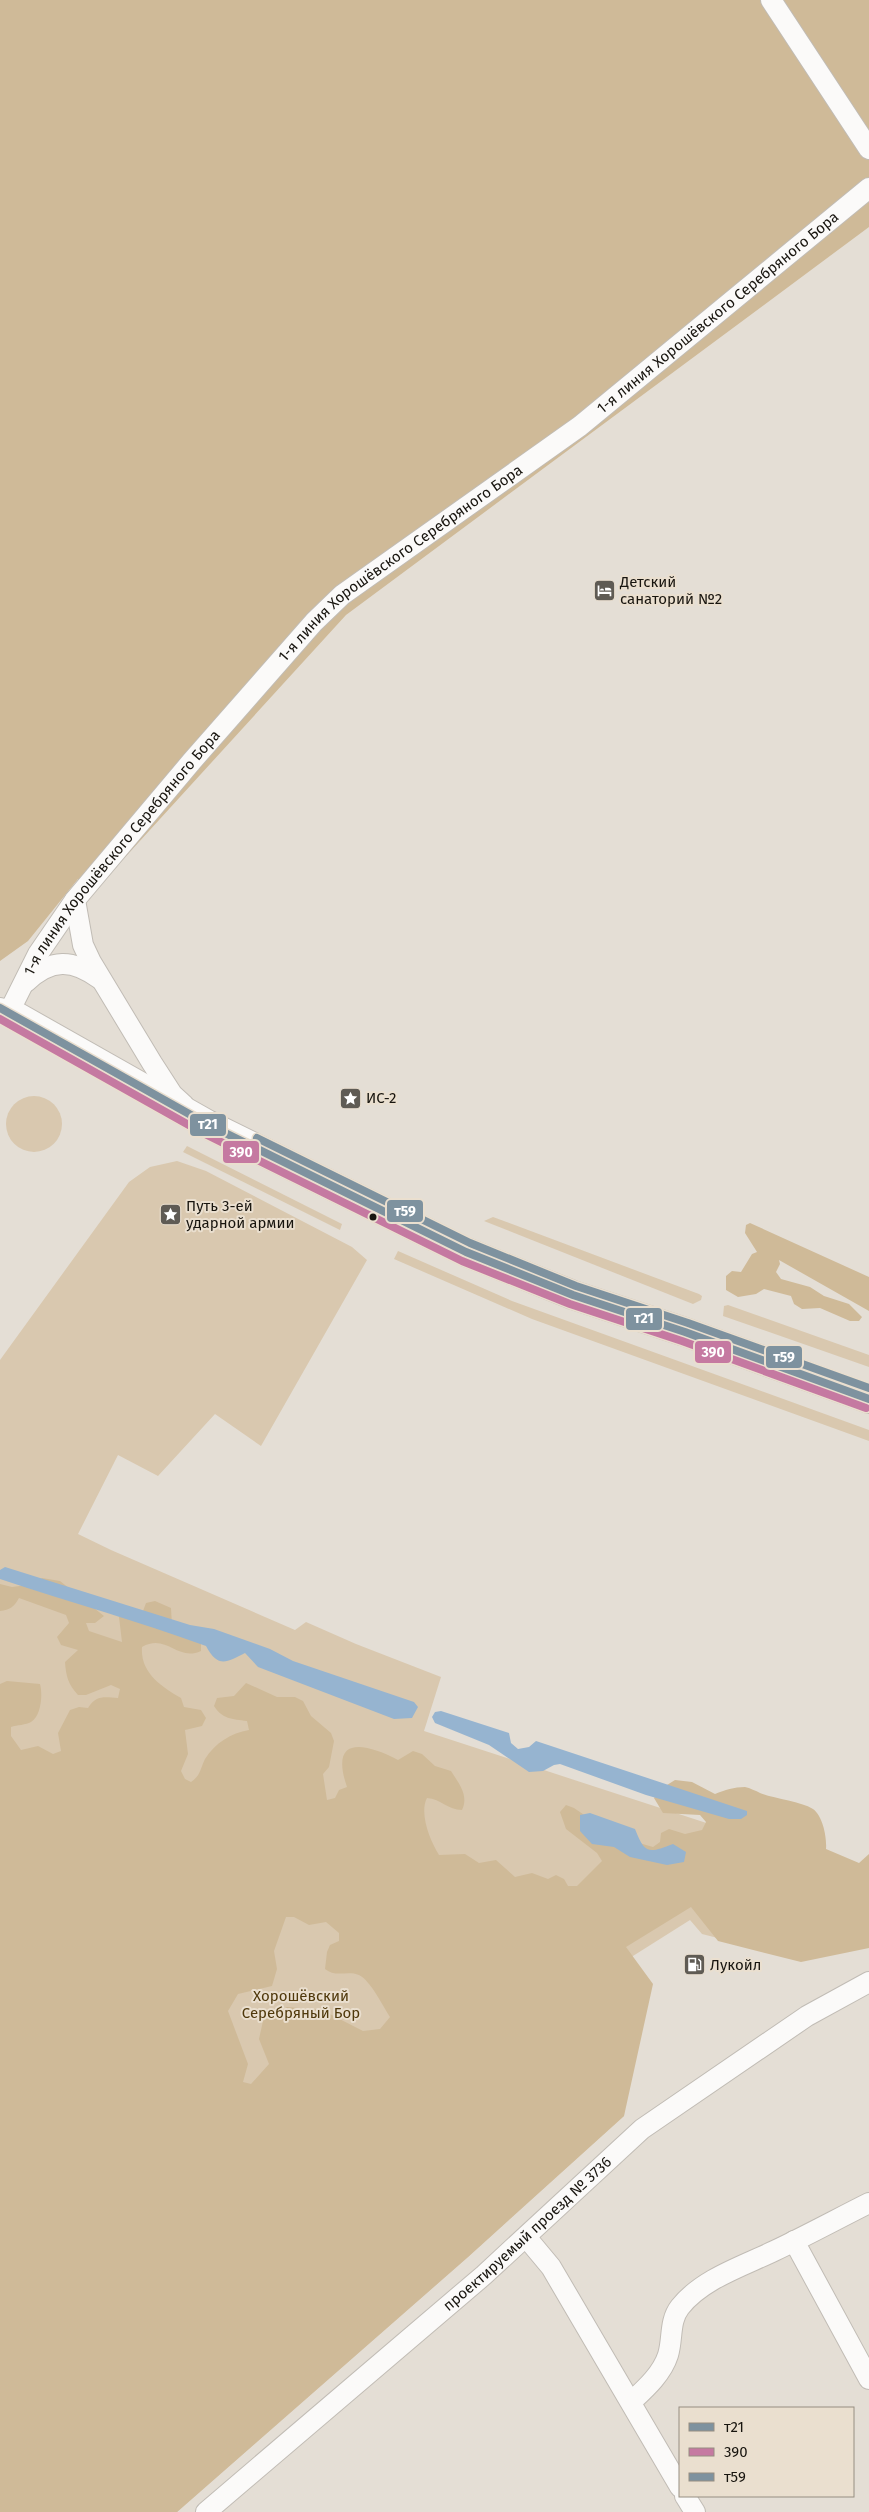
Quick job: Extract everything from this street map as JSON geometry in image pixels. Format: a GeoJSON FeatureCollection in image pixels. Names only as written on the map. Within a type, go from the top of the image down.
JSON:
{"type":"FeatureCollection","features":[{"type":"Feature","properties":{"kind":"street"},"geometry":{"type":"LineString","coordinates":[[770,0],[869,150]]}},
{"type":"Feature","properties":{"kind":"street","name":"1-я линия Хорошёвского Серебряного Бора"},"geometry":{"type":"LineString","coordinates":[[4,1010],[22,985],[38,954],[75,900],[199,753],[314,622],[342,595],[580,426],[869,188]]}},
{"type":"Feature","properties":{"kind":"street"},"geometry":{"type":"LineString","coordinates":[[75,900],[83,945],[101,980],[172,1094],[207,1124]]}},
{"type":"Feature","properties":{"kind":"street"},"geometry":{"type":"LineString","coordinates":[[22,985],[36,973],[51,966],[68,964],[84,968],[101,980]]}},
{"type":"Feature","properties":{"kind":"street"},"geometry":{"type":"LineString","coordinates":[[4,1010],[207,1124],[466,1252],[573,1295],[685,1332],[869,1399]]}},
{"type":"Feature","properties":{"kind":"street"},"geometry":{"type":"LineString","coordinates":[[125,1078],[152,1063]]}},
{"type":"Feature","properties":{"kind":"street","name":"проектируемый проезд № 3736"},"geometry":{"type":"LineString","coordinates":[[206,2512],[526,2237],[642,2129],[807,2016],[869,1982]]}},
{"type":"Feature","properties":{"kind":"street"},"geometry":{"type":"LineString","coordinates":[[631,2402],[649,2385],[667,2356],[672,2323],[677,2310],[684,2302],[718,2278],[794,2242],[869,2203]]}},
{"type":"Feature","properties":{"kind":"street"},"geometry":{"type":"LineString","coordinates":[[526,2237],[551,2267],[679,2485]]}},
{"type":"Feature","properties":{"kind":"street"},"geometry":{"type":"LineString","coordinates":[[794,2242],[869,2379]]}},
{"type":"Feature","properties":{"kind":"street"},"geometry":{"type":"LineString","coordinates":[[686,2497],[695,2512]]}},
{"type":"Feature","properties":{"kind":"green space"},"geometry":{"type":"Polygon","coordinates":[[[28,1096],[40,1096],[54,1104],[62,1118],[60,1135],[54,1144],[40,1152],[28,1152],[18,1147],[11,1140],[6,1130],[6,1118],[11,1108],[18,1101],[28,1096]]]}},
{"type":"Feature","properties":{"kind":"green space"},"geometry":{"type":"Polygon","coordinates":[[[187,1146],[342,1224],[340,1230],[183,1152],[187,1146]]]}},
{"type":"Feature","properties":{"kind":"green space","name":"Хорошёвский Серебряный Бор"},"geometry":{"type":"Polygon","coordinates":[[[177,1161],[206,1171],[352,1247],[367,1260],[261,1446],[215,1414],[158,1476],[118,1455],[78,1534],[295,1630],[306,1622],[356,1644],[441,1677],[424,1731],[869,1876],[793,1957],[702,1934],[690,1920],[625,1961],[631,1992],[624,2116],[468,2257],[177,2512],[0,2512],[0,1360],[129,1182],[150,1167],[177,1161]]]}},
{"type":"Feature","properties":{"kind":"green space"},"geometry":{"type":"Polygon","coordinates":[[[493,1217],[699,1294],[702,1296],[701,1300],[693,1304],[484,1221],[493,1217]]]}},
{"type":"Feature","properties":{"kind":"green space"},"geometry":{"type":"Polygon","coordinates":[[[398,1251],[512,1301],[869,1430],[869,1441],[532,1319],[394,1259],[398,1251]]]}},
{"type":"Feature","properties":{"kind":"green space"},"geometry":{"type":"Polygon","coordinates":[[[728,1305],[869,1355],[869,1367],[723,1316],[724,1306],[728,1305]]]}},
{"type":"Feature","properties":{"kind":"shaded area"},"geometry":{"type":"Polygon","coordinates":[[[0,0],[869,0],[869,227],[346,615],[97,888],[78,879],[28,941],[0,961],[0,0]]]}},
{"type":"Feature","properties":{"kind":"shaded area"},"geometry":{"type":"Polygon","coordinates":[[[750,1223],[869,1277],[869,1311],[779,1260],[780,1264],[776,1272],[781,1279],[810,1287],[824,1296],[849,1304],[862,1317],[859,1321],[850,1321],[820,1308],[802,1309],[794,1304],[791,1296],[764,1289],[756,1294],[738,1297],[726,1290],[726,1276],[732,1271],[741,1272],[752,1254],[757,1252],[745,1233],[746,1225],[750,1223]]]}},
{"type":"Feature","properties":{"kind":"shaded area","name":"Хорошёвский Серебряный Бор"},"geometry":{"type":"Polygon","coordinates":[[[42,1578],[60,1581],[104,1616],[95,1623],[86,1623],[89,1631],[122,1642],[119,1617],[143,1611],[146,1603],[155,1601],[171,1608],[172,1626],[201,1643],[201,1651],[193,1653],[178,1651],[158,1643],[142,1647],[142,1656],[148,1672],[160,1684],[181,1698],[184,1707],[201,1710],[206,1718],[202,1726],[185,1730],[188,1754],[181,1771],[185,1779],[191,1782],[199,1774],[209,1753],[219,1744],[230,1736],[249,1730],[247,1721],[224,1716],[214,1706],[217,1698],[234,1696],[246,1683],[277,1697],[295,1697],[303,1701],[311,1716],[331,1733],[334,1741],[329,1767],[323,1774],[327,1800],[335,1798],[339,1790],[347,1787],[343,1770],[343,1758],[347,1751],[353,1748],[363,1747],[398,1760],[413,1751],[422,1754],[435,1766],[451,1771],[464,1794],[462,1810],[457,1810],[427,1798],[424,1811],[432,1842],[439,1855],[465,1854],[479,1863],[496,1860],[515,1877],[532,1873],[548,1879],[556,1875],[564,1879],[568,1886],[577,1886],[602,1861],[597,1853],[566,1829],[560,1812],[566,1805],[574,1808],[615,1836],[653,1847],[660,1842],[661,1833],[669,1829],[685,1834],[702,1830],[706,1822],[700,1815],[663,1813],[654,1798],[659,1790],[675,1780],[692,1782],[715,1794],[745,1787],[766,1795],[808,1806],[816,1812],[822,1822],[826,1849],[859,1863],[869,1854],[869,1948],[801,1962],[718,1941],[691,1907],[626,1947],[653,1984],[624,2116],[468,2257],[177,2512],[0,2512],[0,1684],[7,1681],[40,1684],[41,1699],[37,1715],[29,1723],[11,1727],[11,1736],[21,1750],[38,1746],[53,1754],[61,1751],[58,1733],[70,1710],[79,1707],[88,1708],[94,1701],[101,1698],[118,1698],[120,1689],[111,1685],[86,1695],[78,1695],[72,1687],[68,1680],[65,1662],[78,1650],[61,1645],[57,1637],[69,1623],[66,1615],[19,1598],[11,1608],[0,1611],[0,1584],[12,1587],[35,1584],[42,1578]],[[286,1917],[274,1951],[277,1969],[272,1986],[238,1994],[228,2011],[248,2064],[243,2082],[251,2084],[269,2064],[259,2039],[263,2021],[287,2007],[322,2010],[363,2031],[380,2029],[390,2017],[372,1988],[359,1975],[350,1973],[337,1974],[325,1969],[327,1952],[330,1945],[339,1941],[339,1933],[326,1922],[309,1925],[294,1917],[286,1917]]]}},
{"type":"Feature","properties":{"kind":"water"},"geometry":{"type":"Polygon","coordinates":[[[5,1567],[190,1625],[214,1629],[270,1649],[293,1661],[414,1702],[418,1707],[412,1718],[394,1719],[258,1667],[245,1653],[227,1661],[219,1661],[214,1658],[206,1646],[0,1579],[0,1570],[5,1567]]]}},
{"type":"Feature","properties":{"kind":"water"},"geometry":{"type":"Polygon","coordinates":[[[441,1711],[509,1733],[511,1743],[518,1749],[529,1747],[536,1741],[747,1811],[747,1815],[741,1819],[729,1819],[646,1795],[560,1764],[543,1771],[529,1772],[489,1745],[435,1723],[432,1717],[435,1712],[441,1711]]]}},
{"type":"Feature","properties":{"kind":"water"},"geometry":{"type":"Polygon","coordinates":[[[590,1813],[635,1829],[642,1844],[649,1850],[673,1844],[686,1852],[684,1862],[667,1865],[630,1857],[614,1847],[592,1844],[580,1831],[580,1815],[590,1813]]]}},
{"type":"Feature","properties":{"kind":"transit line","name":"т21"},"geometry":{"type":"LineString","coordinates":[[0,1008],[207,1124],[466,1252],[573,1295],[685,1332],[869,1399]]}},
{"type":"Feature","properties":{"kind":"transit line","name":"390"},"geometry":{"type":"LineString","coordinates":[[0,1019],[203,1133],[462,1261],[570,1304],[682,1341],[866,1408]]}},
{"type":"Feature","properties":{"kind":"transit line","name":"т59"},"geometry":{"type":"LineString","coordinates":[[257,1138],[470,1243],[576,1286],[688,1323],[869,1388]]}},
{"type":"Feature","properties":{"kind":"place","name":"Детский санаторий №2"},"geometry":{"type":"Point","coordinates":[604,591]}},
{"type":"Feature","properties":{"kind":"place","name":"ИС-2"},"geometry":{"type":"Point","coordinates":[350,1098]}},
{"type":"Feature","properties":{"kind":"place","name":"Путь 3-ей ударной армии"},"geometry":{"type":"Point","coordinates":[170,1215]}},
{"type":"Feature","properties":{"kind":"place","name":"Лукойл"},"geometry":{"type":"Point","coordinates":[694,1965]}}]}
